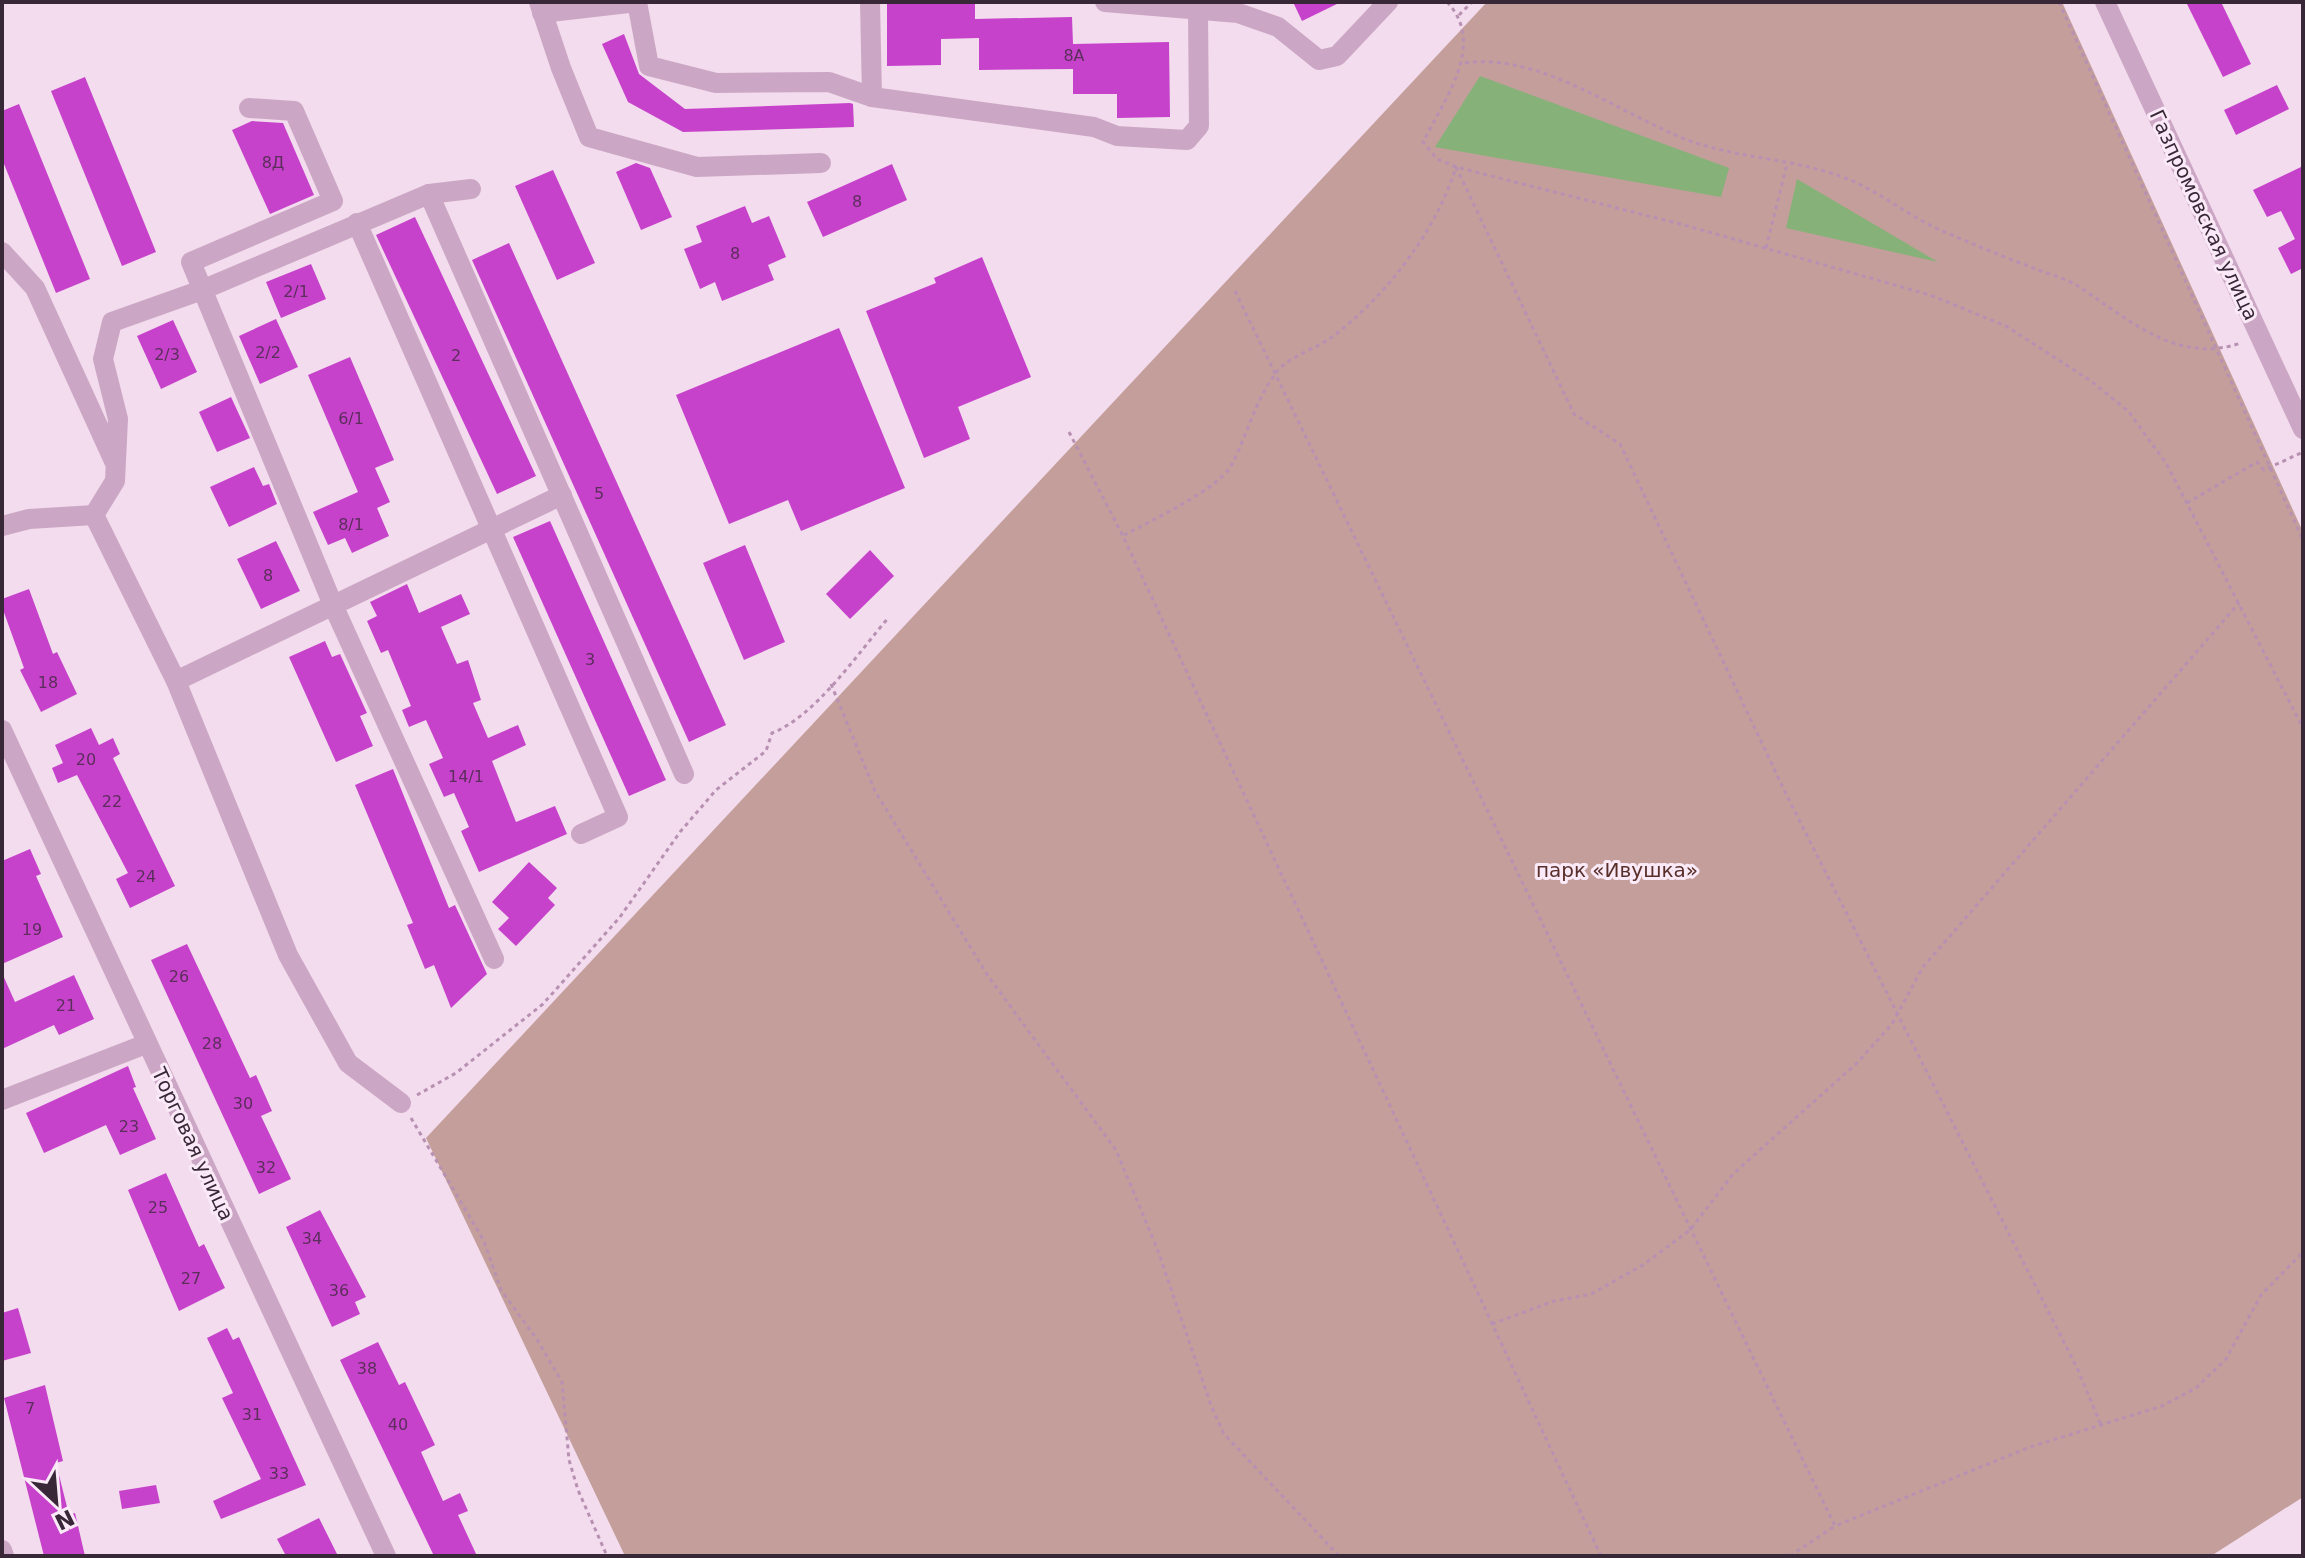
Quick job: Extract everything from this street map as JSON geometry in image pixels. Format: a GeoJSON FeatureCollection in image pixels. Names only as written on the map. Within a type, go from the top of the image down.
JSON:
{"type":"FeatureCollection","features":[{"type":"Feature","properties":{"kind":"street"},"geometry":{"type":"LineString","coordinates":[[821,163],[697,167],[589,137],[540,8],[637,2],[649,66],[716,83],[829,82],[872,97],[1094,127],[1117,136],[1187,140],[1199,126],[1198,11]]}},
{"type":"Feature","properties":{"kind":"street"},"geometry":{"type":"LineString","coordinates":[[870,2],[872,97]]}},
{"type":"Feature","properties":{"kind":"street"},"geometry":{"type":"LineString","coordinates":[[1105,2],[1238,13],[1278,27],[1319,60],[1337,56],[1388,2]]}},
{"type":"Feature","properties":{"kind":"street","name":"Газпромовская улица"},"geometry":{"type":"LineString","coordinates":[[2105,2],[2303,429]]}},
{"type":"Feature","properties":{"kind":"street"},"geometry":{"type":"LineString","coordinates":[[249,108],[294,111],[333,201],[191,262],[333,605],[494,959]]}},
{"type":"Feature","properties":{"kind":"street"},"geometry":{"type":"LineString","coordinates":[[94,515],[115,481],[118,419],[103,359],[112,322],[202,290],[429,194],[471,189]]}},
{"type":"Feature","properties":{"kind":"street"},"geometry":{"type":"LineString","coordinates":[[429,194],[684,774]]}},
{"type":"Feature","properties":{"kind":"street"},"geometry":{"type":"LineString","coordinates":[[357,223],[618,817],[581,834]]}},
{"type":"Feature","properties":{"kind":"street"},"geometry":{"type":"LineString","coordinates":[[2,252],[35,288],[116,465]]}},
{"type":"Feature","properties":{"kind":"street"},"geometry":{"type":"LineString","coordinates":[[176,681],[562,495]]}},
{"type":"Feature","properties":{"kind":"street"},"geometry":{"type":"LineString","coordinates":[[2,526],[29,519],[94,515]]}},
{"type":"Feature","properties":{"kind":"street"},"geometry":{"type":"LineString","coordinates":[[94,515],[176,681],[288,955],[348,1063],[401,1103]]}},
{"type":"Feature","properties":{"kind":"street","name":"Торговая улица"},"geometry":{"type":"LineString","coordinates":[[2,730],[386,1556]]}},
{"type":"Feature","properties":{"kind":"street"},"geometry":{"type":"LineString","coordinates":[[2,1100],[146,1044]]}},
{"type":"Feature","properties":{"kind":"street"},"geometry":{"type":"LineString","coordinates":[[2,1550],[4,1556]]}},
{"type":"Feature","properties":{"kind":"path"},"geometry":{"type":"LineString","coordinates":[[1447,2],[1459,15],[1464,63],[1423,142],[1437,159],[1456,167],[1766,248],[1930,295],[2006,326],[2091,381],[2128,411],[2166,463],[2303,728]]}},
{"type":"Feature","properties":{"kind":"path"},"geometry":{"type":"LineString","coordinates":[[1459,15],[1472,2]]}},
{"type":"Feature","properties":{"kind":"path"},"geometry":{"type":"LineString","coordinates":[[2059,2],[2303,540]]}},
{"type":"Feature","properties":{"kind":"path"},"geometry":{"type":"LineString","coordinates":[[1464,63],[1491,59],[1531,71],[1601,97],[1688,140],[1738,156],[1849,179],[1904,213],[2076,285],[2113,314],[2154,335],[2191,348],[2219,351],[2260,337]]}},
{"type":"Feature","properties":{"kind":"path"},"geometry":{"type":"LineString","coordinates":[[1766,248],[1787,164]]}},
{"type":"Feature","properties":{"kind":"path"},"geometry":{"type":"LineString","coordinates":[[1123,536],[1185,502],[1229,470],[1277,370],[1325,343],[1362,315],[1431,221],[1448,193],[1456,167]]}},
{"type":"Feature","properties":{"kind":"path"},"geometry":{"type":"LineString","coordinates":[[1456,167],[1574,414],[1620,444],[1787,796],[2078,1370],[2101,1425]]}},
{"type":"Feature","properties":{"kind":"path"},"geometry":{"type":"LineString","coordinates":[[1235,291],[1277,370],[1835,1526]]}},
{"type":"Feature","properties":{"kind":"path"},"geometry":{"type":"LineString","coordinates":[[1069,432],[1123,536],[1601,1556]]}},
{"type":"Feature","properties":{"kind":"path"},"geometry":{"type":"LineString","coordinates":[[2187,503],[2257,462],[2260,468],[2270,468],[2303,452]]}},
{"type":"Feature","properties":{"kind":"path"},"geometry":{"type":"LineString","coordinates":[[1492,1324],[1554,1301],[1591,1294],[1643,1265],[1690,1230],[1733,1174],[1857,1063],[1899,1012],[1923,967],[2239,603]]}},
{"type":"Feature","properties":{"kind":"path"},"geometry":{"type":"LineString","coordinates":[[607,1556],[578,1490],[569,1460],[562,1382],[538,1341],[501,1290],[484,1241],[401,1103],[456,1073],[543,1004],[620,917],[680,832],[716,790],[766,751],[772,733],[788,727],[831,684],[889,617]]}},
{"type":"Feature","properties":{"kind":"path"},"geometry":{"type":"LineString","coordinates":[[831,684],[875,791],[988,976],[1116,1150],[1158,1251],[1212,1408],[1224,1434],[1339,1556]]}},
{"type":"Feature","properties":{"kind":"path"},"geometry":{"type":"LineString","coordinates":[[1790,1556],[1835,1526],[2030,1447],[2162,1406],[2196,1388],[2226,1359],[2261,1295],[2303,1252]]}},
{"type":"Feature","properties":{"kind":"green space","name":"парк «Ивушка»"},"geometry":{"type":"Polygon","coordinates":[[[1487,2],[2062,2],[2303,532],[2303,1497],[2211,1556],[625,1556],[426,1138],[1487,2]]]}},
{"type":"Feature","properties":{"kind":"shaded area"},"geometry":{"type":"Polygon","coordinates":[[[1480,76],[1729,168],[1721,197],[1435,147],[1480,76]]]}},
{"type":"Feature","properties":{"kind":"shaded area"},"geometry":{"type":"Polygon","coordinates":[[[1797,179],[1938,262],[1786,228],[1797,179]]]}},
{"type":"Feature","properties":{"kind":"building"},"geometry":{"type":"Polygon","coordinates":[[[887,2],[975,2],[975,19],[1072,17],[1073,44],[1169,42],[1170,117],[1117,118],[1117,94],[1073,94],[1073,69],[979,70],[979,38],[941,39],[941,65],[887,66],[887,2]]]}},
{"type":"Feature","properties":{"kind":"building"},"geometry":{"type":"Polygon","coordinates":[[[1293,2],[1341,2],[1302,21],[1293,2]]]}},
{"type":"Feature","properties":{"kind":"building"},"geometry":{"type":"Polygon","coordinates":[[[2186,2],[2221,2],[2251,64],[2223,77],[2186,2]]]}},
{"type":"Feature","properties":{"kind":"building"},"geometry":{"type":"Polygon","coordinates":[[[624,34],[639,74],[685,109],[850,103],[853,104],[854,127],[683,132],[628,102],[602,44],[624,34]]]}},
{"type":"Feature","properties":{"kind":"building"},"geometry":{"type":"Polygon","coordinates":[[[85,77],[156,252],[122,266],[51,91],[85,77]]]}},
{"type":"Feature","properties":{"kind":"building"},"geometry":{"type":"Polygon","coordinates":[[[2277,85],[2289,109],[2236,135],[2224,110],[2277,85]]]}},
{"type":"Feature","properties":{"kind":"building"},"geometry":{"type":"Polygon","coordinates":[[[19,104],[90,279],[56,293],[2,159],[2,111],[19,104]]]}},
{"type":"Feature","properties":{"kind":"building"},"geometry":{"type":"Polygon","coordinates":[[[252,121],[283,123],[314,195],[270,214],[232,130],[252,121]]]}},
{"type":"Feature","properties":{"kind":"building"},"geometry":{"type":"Polygon","coordinates":[[[636,163],[650,168],[672,217],[641,230],[616,172],[636,163]]]}},
{"type":"Feature","properties":{"kind":"building"},"geometry":{"type":"Polygon","coordinates":[[[892,164],[907,200],[823,237],[807,202],[892,164]]]}},
{"type":"Feature","properties":{"kind":"building"},"geometry":{"type":"Polygon","coordinates":[[[2303,166],[2303,268],[2291,274],[2278,248],[2295,239],[2281,211],[2267,217],[2253,190],[2303,166]]]}},
{"type":"Feature","properties":{"kind":"building"},"geometry":{"type":"Polygon","coordinates":[[[553,170],[595,263],[557,280],[515,186],[553,170]]]}},
{"type":"Feature","properties":{"kind":"building"},"geometry":{"type":"Polygon","coordinates":[[[745,206],[752,223],[769,216],[786,257],[768,265],[774,280],[722,301],[715,282],[700,289],[684,249],[702,242],[696,226],[745,206]]]}},
{"type":"Feature","properties":{"kind":"building"},"geometry":{"type":"Polygon","coordinates":[[[415,217],[536,476],[497,494],[376,235],[415,217]]]}},
{"type":"Feature","properties":{"kind":"building"},"geometry":{"type":"Polygon","coordinates":[[[509,243],[726,725],[689,742],[472,260],[509,243]]]}},
{"type":"Feature","properties":{"kind":"building"},"geometry":{"type":"Polygon","coordinates":[[[982,257],[1031,377],[958,407],[970,439],[924,458],[866,311],[936,283],[934,278],[982,257]]]}},
{"type":"Feature","properties":{"kind":"building"},"geometry":{"type":"Polygon","coordinates":[[[311,264],[326,299],[281,318],[266,282],[311,264]]]}},
{"type":"Feature","properties":{"kind":"building"},"geometry":{"type":"Polygon","coordinates":[[[276,319],[298,367],[260,384],[239,336],[276,319]]]}},
{"type":"Feature","properties":{"kind":"building"},"geometry":{"type":"Polygon","coordinates":[[[173,320],[197,372],[161,389],[137,336],[173,320]]]}},
{"type":"Feature","properties":{"kind":"building"},"geometry":{"type":"Polygon","coordinates":[[[839,328],[905,488],[801,531],[788,500],[729,524],[676,395],[839,328]]]}},
{"type":"Feature","properties":{"kind":"building"},"geometry":{"type":"Polygon","coordinates":[[[350,357],[394,460],[375,468],[390,502],[377,508],[389,536],[352,553],[345,538],[328,545],[313,512],[358,492],[308,375],[350,357]]]}},
{"type":"Feature","properties":{"kind":"building"},"geometry":{"type":"Polygon","coordinates":[[[231,397],[250,438],[217,452],[199,412],[231,397]]]}},
{"type":"Feature","properties":{"kind":"building"},"geometry":{"type":"Polygon","coordinates":[[[254,467],[263,486],[269,484],[277,504],[229,527],[210,487],[254,467]]]}},
{"type":"Feature","properties":{"kind":"building"},"geometry":{"type":"Polygon","coordinates":[[[550,521],[666,780],[629,796],[513,537],[550,521]]]}},
{"type":"Feature","properties":{"kind":"building"},"geometry":{"type":"Polygon","coordinates":[[[276,541],[300,591],[261,609],[237,559],[276,541]]]}},
{"type":"Feature","properties":{"kind":"building"},"geometry":{"type":"Polygon","coordinates":[[[745,545],[785,642],[744,660],[703,563],[745,545]]]}},
{"type":"Feature","properties":{"kind":"building"},"geometry":{"type":"Polygon","coordinates":[[[870,550],[894,576],[850,619],[826,594],[870,550]]]}},
{"type":"Feature","properties":{"kind":"building"},"geometry":{"type":"Polygon","coordinates":[[[407,584],[419,613],[461,594],[470,614],[441,627],[457,664],[468,660],[481,700],[473,703],[488,738],[518,725],[526,745],[492,761],[516,822],[555,806],[567,834],[479,872],[461,831],[469,827],[454,793],[444,797],[429,764],[443,758],[426,720],[409,727],[402,710],[411,706],[388,650],[381,653],[367,621],[377,616],[370,602],[407,584]]]}},
{"type":"Feature","properties":{"kind":"building"},"geometry":{"type":"Polygon","coordinates":[[[29,589],[53,654],[57,652],[77,694],[41,712],[20,670],[24,668],[2,607],[2,599],[29,589]]]}},
{"type":"Feature","properties":{"kind":"building"},"geometry":{"type":"Polygon","coordinates":[[[325,641],[332,657],[340,654],[367,713],[360,716],[373,746],[336,762],[289,657],[325,641]]]}},
{"type":"Feature","properties":{"kind":"building"},"geometry":{"type":"Polygon","coordinates":[[[91,728],[99,745],[113,738],[120,754],[113,758],[175,886],[130,908],[116,879],[128,873],[77,775],[58,783],[52,768],[63,763],[55,745],[91,728]]]}},
{"type":"Feature","properties":{"kind":"building"},"geometry":{"type":"Polygon","coordinates":[[[393,769],[449,908],[455,905],[487,974],[451,1008],[434,965],[425,969],[407,925],[413,923],[355,785],[393,769]]]}},
{"type":"Feature","properties":{"kind":"building"},"geometry":{"type":"Polygon","coordinates":[[[30,849],[41,874],[36,876],[63,937],[2,964],[2,861],[30,849]]]}},
{"type":"Feature","properties":{"kind":"building"},"geometry":{"type":"Polygon","coordinates":[[[529,862],[557,888],[548,898],[555,905],[516,946],[498,929],[509,918],[492,902],[529,862]]]}},
{"type":"Feature","properties":{"kind":"building"},"geometry":{"type":"Polygon","coordinates":[[[187,944],[250,1078],[256,1075],[272,1111],[261,1116],[291,1179],[259,1194],[151,960],[187,944]]]}},
{"type":"Feature","properties":{"kind":"building"},"geometry":{"type":"Polygon","coordinates":[[[2,973],[15,1002],[74,975],[94,1019],[59,1035],[54,1025],[2,1049],[2,973]]]}},
{"type":"Feature","properties":{"kind":"building"},"geometry":{"type":"Polygon","coordinates":[[[128,1066],[136,1087],[133,1088],[156,1139],[120,1155],[106,1125],[44,1153],[26,1113],[128,1066]]]}},
{"type":"Feature","properties":{"kind":"building"},"geometry":{"type":"Polygon","coordinates":[[[166,1173],[199,1247],[204,1244],[225,1288],[179,1311],[128,1190],[166,1173]]]}},
{"type":"Feature","properties":{"kind":"building"},"geometry":{"type":"Polygon","coordinates":[[[320,1210],[366,1297],[355,1302],[360,1314],[332,1327],[286,1227],[320,1210]]]}},
{"type":"Feature","properties":{"kind":"building"},"geometry":{"type":"Polygon","coordinates":[[[18,1308],[31,1353],[2,1361],[2,1313],[18,1308]]]}},
{"type":"Feature","properties":{"kind":"building"},"geometry":{"type":"Polygon","coordinates":[[[227,1328],[233,1340],[239,1337],[306,1485],[221,1519],[213,1501],[261,1479],[222,1398],[233,1393],[207,1338],[227,1328]]]}},
{"type":"Feature","properties":{"kind":"building"},"geometry":{"type":"Polygon","coordinates":[[[378,1342],[399,1385],[405,1382],[435,1445],[421,1452],[443,1501],[460,1493],[468,1511],[458,1515],[477,1556],[434,1556],[340,1360],[378,1342]]]}},
{"type":"Feature","properties":{"kind":"building"},"geometry":{"type":"Polygon","coordinates":[[[45,1385],[63,1461],[56,1463],[69,1515],[75,1513],[85,1556],[44,1556],[4,1398],[45,1385]]]}},
{"type":"Feature","properties":{"kind":"building"},"geometry":{"type":"Polygon","coordinates":[[[156,1485],[160,1503],[122,1509],[119,1491],[156,1485]]]}},
{"type":"Feature","properties":{"kind":"building"},"geometry":{"type":"Polygon","coordinates":[[[319,1518],[338,1556],[286,1556],[277,1539],[319,1518]]]}}]}
